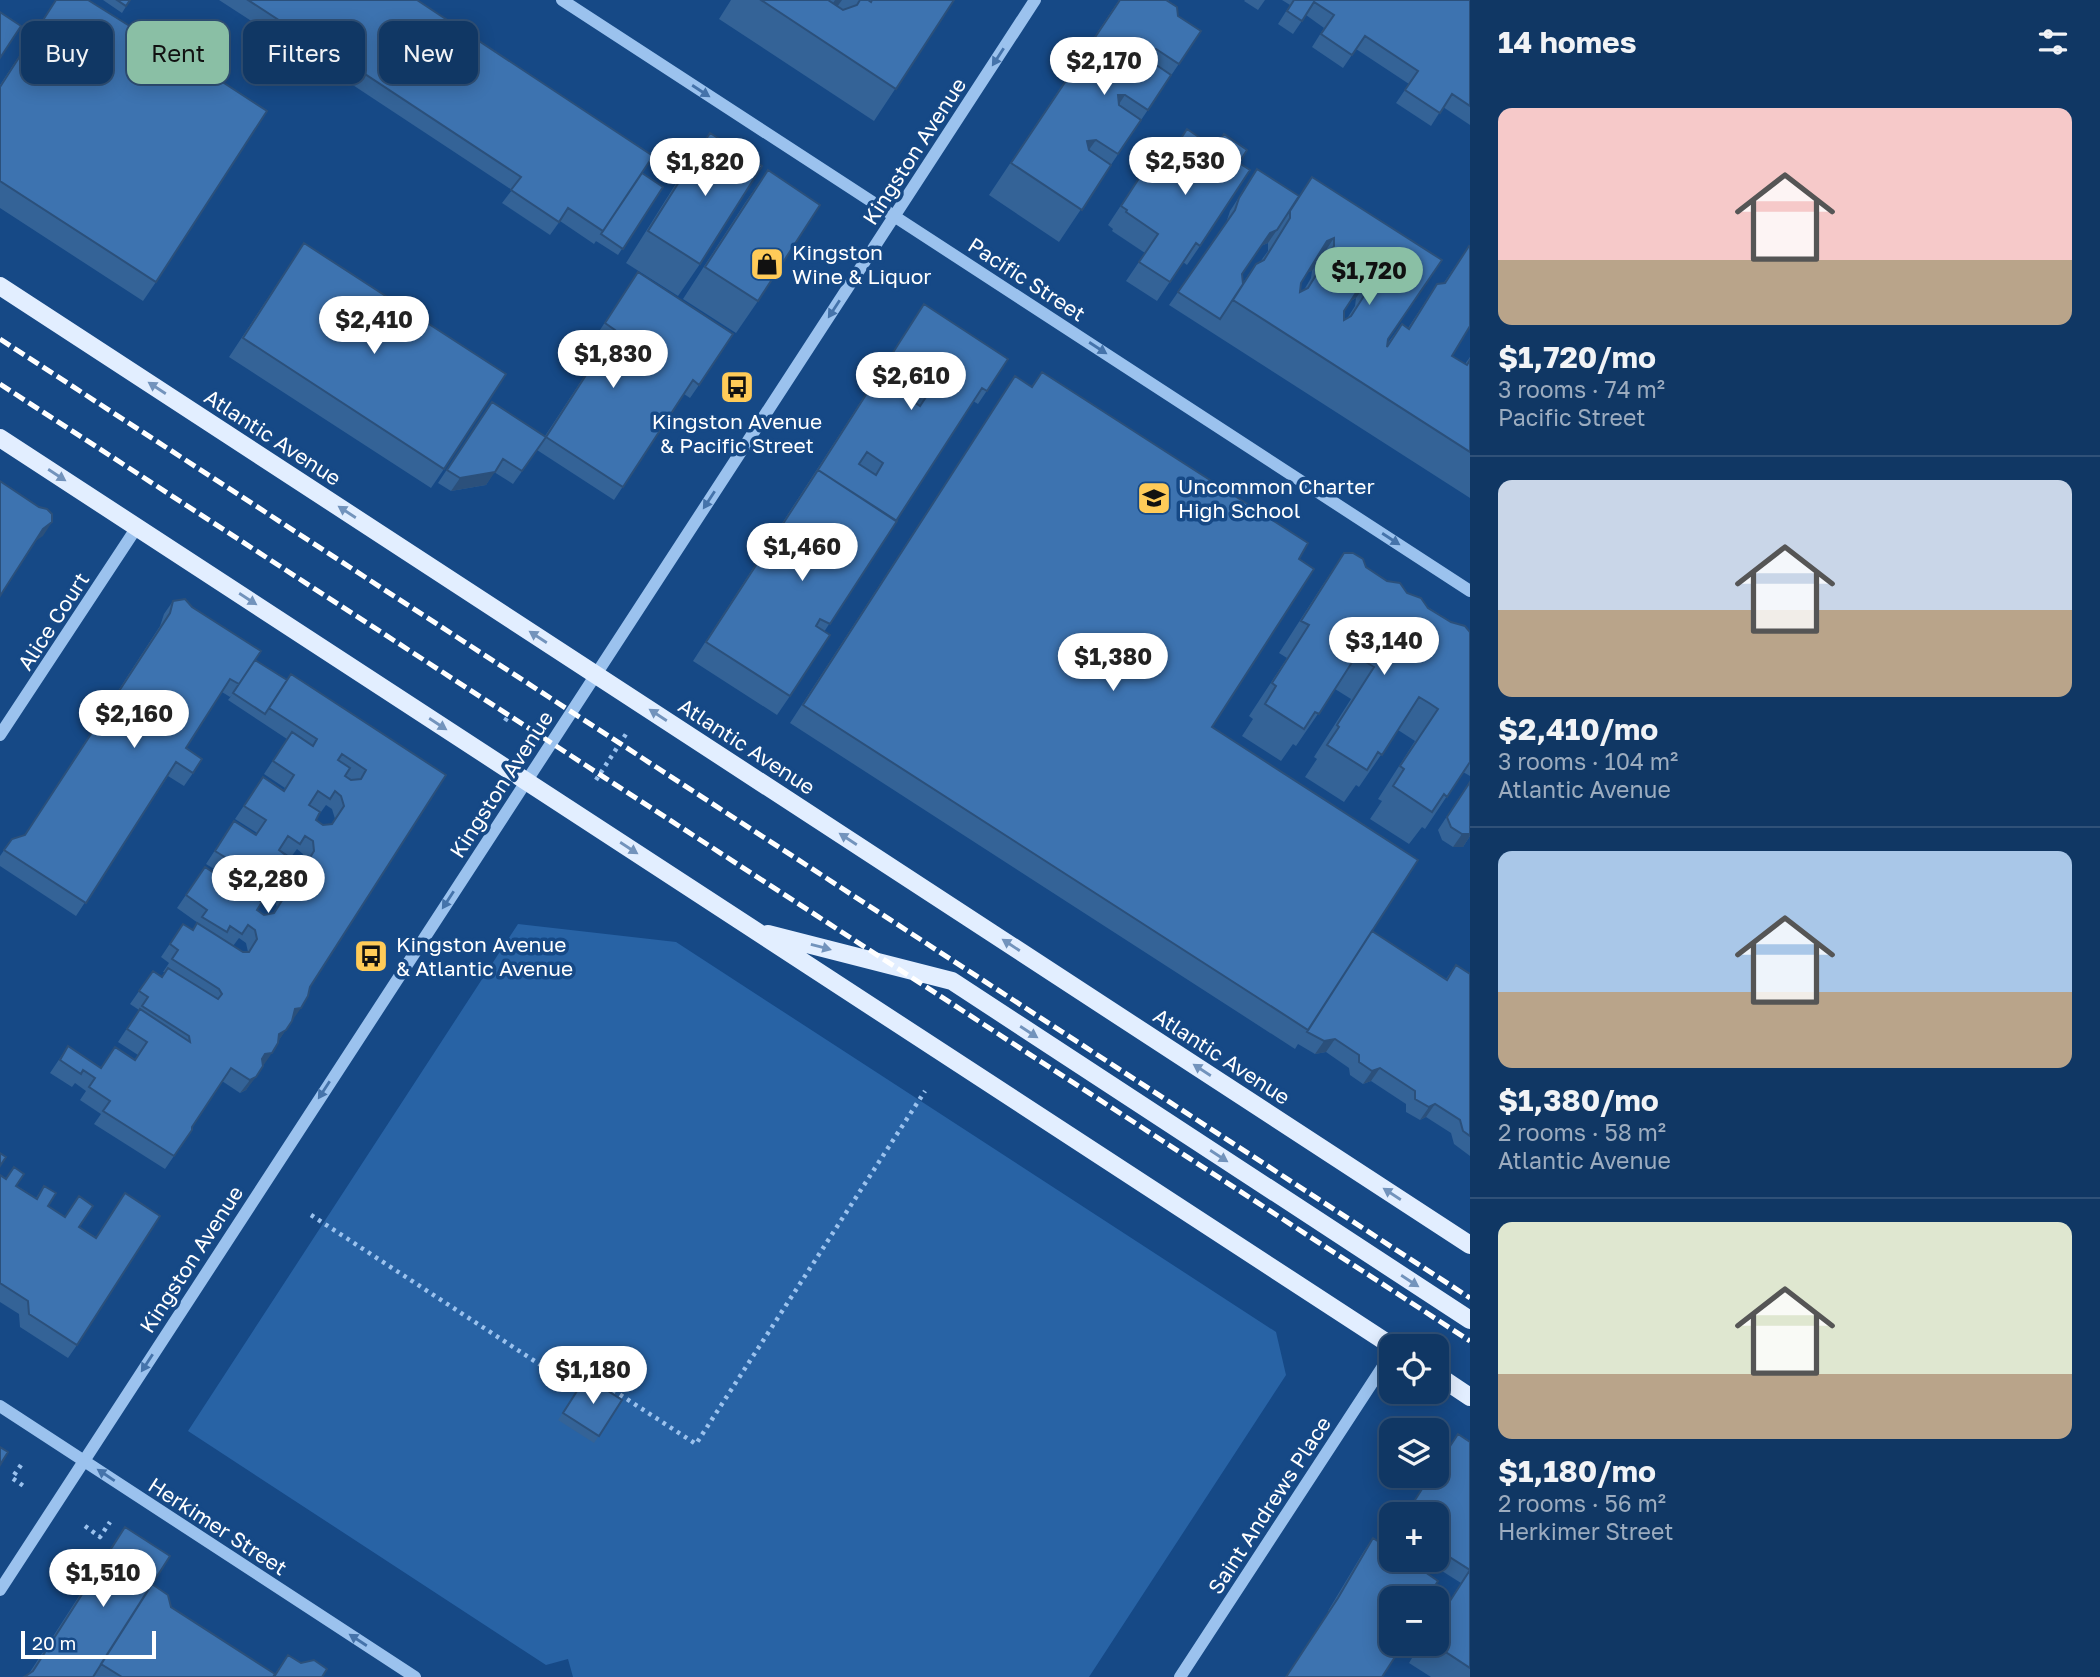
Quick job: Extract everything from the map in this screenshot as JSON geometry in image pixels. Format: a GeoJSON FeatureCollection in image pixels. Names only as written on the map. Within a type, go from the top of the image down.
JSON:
{"type":"FeatureCollection","features":[{"type":"Feature","properties":{"kind":"main road","name":"Atlantic Avenue"},"geometry":{"type":"LineString","coordinates":[[0,286],[1470,1245]]}},
{"type":"Feature","properties":{"kind":"main road"},"geometry":{"type":"LineString","coordinates":[[0,438],[1379,1338]]}},
{"type":"Feature","properties":{"kind":"main road"},"geometry":{"type":"LineString","coordinates":[[755,930],[952,981],[1470,1320]]}},
{"type":"Feature","properties":{"kind":"main road"},"geometry":{"type":"LineString","coordinates":[[1449,1383],[1470,1397]]}},
{"type":"Feature","properties":{"kind":"street","name":"Pacific Street"},"geometry":{"type":"LineString","coordinates":[[562,0],[1470,591]]}},
{"type":"Feature","properties":{"kind":"street","name":"Kingston Avenue"},"geometry":{"type":"LineString","coordinates":[[0,1590],[1035,0]]}},
{"type":"Feature","properties":{"kind":"street","name":"Alice Court"},"geometry":{"type":"LineString","coordinates":[[0,735],[138,527]]}},
{"type":"Feature","properties":{"kind":"street","name":"Saint Andrews Place"},"geometry":{"type":"LineString","coordinates":[[1180,1677],[1379,1372]]}},
{"type":"Feature","properties":{"kind":"street","name":"Herkimer Street"},"geometry":{"type":"LineString","coordinates":[[0,1406],[415,1677]]}},
{"type":"Feature","properties":{"kind":"path"},"geometry":{"type":"LineString","coordinates":[[505,721],[509,715]]}},
{"type":"Feature","properties":{"kind":"path"},"geometry":{"type":"LineString","coordinates":[[596,780],[629,730]]}},
{"type":"Feature","properties":{"kind":"path"},"geometry":{"type":"LineString","coordinates":[[311,1215],[556,1375],[579,1368],[696,1444],[925,1091]]}},
{"type":"Feature","properties":{"kind":"path"},"geometry":{"type":"LineString","coordinates":[[20,1465],[12,1478],[25,1487]]}},
{"type":"Feature","properties":{"kind":"path"},"geometry":{"type":"LineString","coordinates":[[85,1526],[100,1537],[110,1522]]}},
{"type":"Feature","properties":{"kind":"shaded area"},"geometry":{"type":"Polygon","coordinates":[[[518,924],[676,942],[1276,1332],[1286,1375],[1089,1677],[573,1677],[568,1659],[546,1665],[188,1431],[518,924]]]}},
{"type":"Feature","properties":{"kind":"building"},"geometry":{"type":"Polygon","coordinates":[[[56,0],[88,0],[127,24],[127,84],[226,84],[267,111],[156,282],[0,181],[0,87],[21,54],[21,84],[113,84],[113,21],[42,21],[56,0]]]}},
{"type":"Feature","properties":{"kind":"building"},"geometry":{"type":"Polygon","coordinates":[[[117,0],[130,0],[126,6],[117,0]]]}},
{"type":"Feature","properties":{"kind":"building"},"geometry":{"type":"Polygon","coordinates":[[[248,0],[417,0],[449,21],[379,21],[379,83],[365,74],[365,21],[280,21],[248,0]]]}},
{"type":"Feature","properties":{"kind":"building"},"geometry":{"type":"Polygon","coordinates":[[[761,0],[828,0],[843,10],[857,5],[860,0],[954,0],[896,89],[761,0]]]}},
{"type":"Feature","properties":{"kind":"building"},"geometry":{"type":"Polygon","coordinates":[[[1120,0],[1166,0],[1177,7],[1178,16],[1201,31],[1179,64],[1156,49],[1147,51],[1149,60],[1171,75],[1148,110],[1125,95],[1118,95],[1119,105],[1141,120],[1118,154],[1096,140],[1087,141],[1089,150],[1111,165],[1082,210],[1011,163],[1120,0]]]}},
{"type":"Feature","properties":{"kind":"building"},"geometry":{"type":"Polygon","coordinates":[[[1294,0],[1470,0],[1470,106],[1452,94],[1440,113],[1405,90],[1418,71],[1365,36],[1352,55],[1321,34],[1334,15],[1314,2],[1302,21],[1287,11],[1294,0]]]}},
{"type":"Feature","properties":{"kind":"building"},"geometry":{"type":"Polygon","coordinates":[[[0,12],[21,26],[0,58],[0,12]]]}},
{"type":"Feature","properties":{"kind":"building"},"geometry":{"type":"Polygon","coordinates":[[[478,40],[653,156],[603,231],[568,208],[559,222],[511,190],[521,177],[380,84],[478,84],[478,40]]]}},
{"type":"Feature","properties":{"kind":"building"},"geometry":{"type":"Polygon","coordinates":[[[1187,129],[1215,148],[1224,134],[1247,150],[1239,163],[1250,170],[1200,246],[1196,243],[1170,282],[1139,262],[1158,234],[1121,206],[1160,146],[1171,154],[1187,129]]]}},
{"type":"Feature","properties":{"kind":"building"},"geometry":{"type":"Polygon","coordinates":[[[710,133],[762,166],[700,264],[648,231],[710,133]]]}},
{"type":"Feature","properties":{"kind":"building"},"geometry":{"type":"Polygon","coordinates":[[[1257,169],[1299,196],[1277,230],[1270,233],[1242,274],[1243,284],[1220,319],[1178,292],[1235,210],[1239,198],[1257,169]]]}},
{"type":"Feature","properties":{"kind":"building"},"geometry":{"type":"Polygon","coordinates":[[[768,170],[820,205],[758,301],[705,267],[768,170]]]}},
{"type":"Feature","properties":{"kind":"building"},"geometry":{"type":"Polygon","coordinates":[[[642,173],[663,187],[623,249],[601,234],[642,173]]]}},
{"type":"Feature","properties":{"kind":"building"},"geometry":{"type":"Polygon","coordinates":[[[1312,177],[1442,260],[1388,339],[1387,347],[1402,324],[1409,329],[1437,284],[1445,283],[1470,247],[1470,326],[1452,356],[1467,365],[1470,360],[1470,452],[1233,300],[1256,264],[1264,260],[1290,218],[1290,211],[1312,177]],[[1334,238],[1327,241],[1301,283],[1300,292],[1308,288],[1334,246],[1334,238]],[[1378,266],[1371,270],[1344,311],[1344,320],[1351,316],[1378,274],[1378,266]]]}},
{"type":"Feature","properties":{"kind":"building"},"geometry":{"type":"Polygon","coordinates":[[[304,243],[506,374],[444,469],[243,338],[304,243]]]}},
{"type":"Feature","properties":{"kind":"building"},"geometry":{"type":"Polygon","coordinates":[[[638,272],[733,334],[699,385],[693,380],[623,487],[546,437],[615,330],[605,323],[638,272]]]}},
{"type":"Feature","properties":{"kind":"building"},"geometry":{"type":"Polygon","coordinates":[[[924,304],[1008,359],[987,391],[982,388],[896,521],[818,470],[814,476],[924,304]],[[911,384],[904,395],[920,406],[928,394],[911,384]],[[867,452],[859,464],[876,475],[883,463],[867,452]]]}},
{"type":"Feature","properties":{"kind":"building"},"geometry":{"type":"Polygon","coordinates":[[[1042,372],[1308,543],[1299,559],[1314,569],[1212,727],[1418,860],[1308,1030],[803,705],[1015,376],[1032,387],[1042,372]]]}},
{"type":"Feature","properties":{"kind":"building"},"geometry":{"type":"Polygon","coordinates":[[[492,402],[546,437],[522,471],[503,459],[495,472],[460,478],[447,470],[492,402]]]}},
{"type":"Feature","properties":{"kind":"building"},"geometry":{"type":"Polygon","coordinates":[[[818,470],[897,521],[830,624],[820,619],[816,626],[830,635],[790,696],[706,642],[818,470]]]}},
{"type":"Feature","properties":{"kind":"building"},"geometry":{"type":"Polygon","coordinates":[[[0,481],[39,507],[47,509],[52,514],[52,522],[43,529],[0,596],[0,481]]]}},
{"type":"Feature","properties":{"kind":"building"},"geometry":{"type":"Polygon","coordinates":[[[1344,553],[1353,553],[1363,559],[1366,567],[1387,581],[1400,583],[1407,593],[1421,598],[1428,608],[1451,622],[1465,626],[1470,632],[1470,762],[1447,797],[1444,794],[1432,812],[1393,786],[1404,769],[1400,766],[1438,709],[1429,703],[1419,697],[1382,755],[1378,752],[1367,770],[1327,745],[1374,667],[1356,656],[1319,714],[1315,712],[1304,729],[1265,704],[1276,686],[1272,683],[1309,625],[1301,621],[1344,553]]]}},
{"type":"Feature","properties":{"kind":"building"},"geometry":{"type":"Polygon","coordinates":[[[185,599],[192,607],[261,651],[239,684],[230,679],[186,748],[202,759],[193,773],[176,762],[86,903],[4,850],[12,839],[25,835],[170,613],[173,601],[185,599]]]}},
{"type":"Feature","properties":{"kind":"building"},"geometry":{"type":"Polygon","coordinates":[[[255,660],[287,680],[265,714],[233,693],[255,660]]]}},
{"type":"Feature","properties":{"kind":"building"},"geometry":{"type":"Polygon","coordinates":[[[291,674],[446,775],[310,987],[301,1008],[295,1009],[292,1021],[286,1030],[279,1034],[278,1043],[272,1053],[265,1054],[262,1059],[263,1066],[256,1077],[250,1080],[231,1068],[174,1156],[103,1111],[110,1101],[89,1087],[95,1078],[83,1070],[81,1074],[60,1060],[68,1046],[101,1068],[115,1047],[135,1060],[147,1042],[127,1029],[140,1009],[190,1042],[189,1036],[142,1006],[148,997],[139,991],[153,971],[162,977],[168,968],[218,999],[222,994],[219,989],[172,959],[178,950],[170,944],[183,924],[193,930],[197,923],[243,952],[249,952],[257,939],[255,930],[248,925],[242,934],[230,926],[227,932],[202,917],[207,910],[186,895],[205,867],[226,881],[236,864],[215,851],[234,821],[256,835],[266,820],[244,806],[263,777],[284,791],[294,775],[273,761],[292,732],[313,746],[317,739],[269,708],[291,674]],[[342,754],[338,760],[350,768],[345,776],[351,780],[361,779],[366,770],[342,754]],[[318,791],[309,805],[320,812],[316,820],[323,825],[332,824],[344,806],[341,796],[335,791],[330,799],[318,791]],[[288,836],[279,850],[291,859],[286,865],[294,870],[303,869],[314,851],[313,841],[305,836],[300,844],[288,836]],[[276,880],[271,889],[259,882],[251,895],[262,902],[257,910],[264,915],[274,913],[286,894],[283,885],[276,880]]]}},
{"type":"Feature","properties":{"kind":"building"},"geometry":{"type":"Polygon","coordinates":[[[1470,782],[1470,834],[1462,834],[1451,827],[1447,817],[1470,782]]]}},
{"type":"Feature","properties":{"kind":"building"},"geometry":{"type":"Polygon","coordinates":[[[1372,931],[1447,980],[1456,965],[1470,974],[1470,1136],[1463,1131],[1460,1120],[1435,1104],[1429,1107],[1415,1099],[1415,1091],[1380,1068],[1372,1071],[1359,1062],[1359,1055],[1335,1039],[1324,1041],[1307,1032],[1372,931]]]}},
{"type":"Feature","properties":{"kind":"building"},"geometry":{"type":"Polygon","coordinates":[[[0,1153],[6,1157],[0,1166],[0,1153]]]}},
{"type":"Feature","properties":{"kind":"building"},"geometry":{"type":"Polygon","coordinates":[[[14,1167],[24,1174],[16,1186],[37,1199],[44,1186],[56,1193],[48,1206],[65,1217],[79,1196],[93,1206],[79,1227],[96,1238],[125,1193],[160,1216],[77,1345],[29,1314],[28,1301],[0,1283],[0,1175],[6,1179],[14,1167]]]}},
{"type":"Feature","properties":{"kind":"building"},"geometry":{"type":"Polygon","coordinates":[[[586,1377],[622,1400],[599,1436],[563,1413],[586,1377]]]}},
{"type":"Feature","properties":{"kind":"building"},"geometry":{"type":"Polygon","coordinates":[[[1458,1434],[1470,1442],[1470,1570],[1449,1557],[1449,1502],[1414,1502],[1423,1488],[1449,1488],[1449,1448],[1458,1434]]]}},
{"type":"Feature","properties":{"kind":"building"},"geometry":{"type":"Polygon","coordinates":[[[0,1447],[8,1452],[0,1465],[0,1447]]]}},
{"type":"Feature","properties":{"kind":"building"},"geometry":{"type":"Polygon","coordinates":[[[125,1527],[170,1556],[93,1677],[24,1677],[33,1671],[125,1527]]]}},
{"type":"Feature","properties":{"kind":"building"},"geometry":{"type":"Polygon","coordinates":[[[1373,1538],[1379,1542],[1379,1572],[1425,1572],[1438,1581],[1435,1586],[1379,1586],[1379,1656],[1396,1656],[1382,1677],[1286,1677],[1338,1598],[1373,1538]]]}},
{"type":"Feature","properties":{"kind":"building"},"geometry":{"type":"Polygon","coordinates":[[[1470,1570],[1470,1668],[1449,1654],[1449,1602],[1470,1570]]]}},
{"type":"Feature","properties":{"kind":"building"},"geometry":{"type":"Polygon","coordinates":[[[152,1584],[168,1595],[171,1607],[275,1674],[273,1677],[122,1677],[101,1664],[152,1584]]]}},
{"type":"Feature","properties":{"kind":"building"},"geometry":{"type":"Polygon","coordinates":[[[288,1655],[301,1663],[314,1660],[327,1669],[322,1677],[274,1677],[288,1655]]]}},
{"type":"Feature","properties":{"kind":"railway"},"geometry":{"type":"LineString","coordinates":[[0,339],[1470,1298]]}},
{"type":"Feature","properties":{"kind":"railway"},"geometry":{"type":"LineString","coordinates":[[0,384],[1470,1341]]}},
{"type":"Feature","properties":{"kind":"place","name":"Kingston Wine & Liquor"},"geometry":{"type":"Point","coordinates":[767,264]}},
{"type":"Feature","properties":{"kind":"place","name":"Kingston Avenue & Pacific Street"},"geometry":{"type":"Point","coordinates":[737,387]}},
{"type":"Feature","properties":{"kind":"place","name":"Uncommon Charter High School"},"geometry":{"type":"Point","coordinates":[1154,498]}},
{"type":"Feature","properties":{"kind":"place","name":"Kingston Avenue & Atlantic Avenue"},"geometry":{"type":"Point","coordinates":[371,956]}}]}
